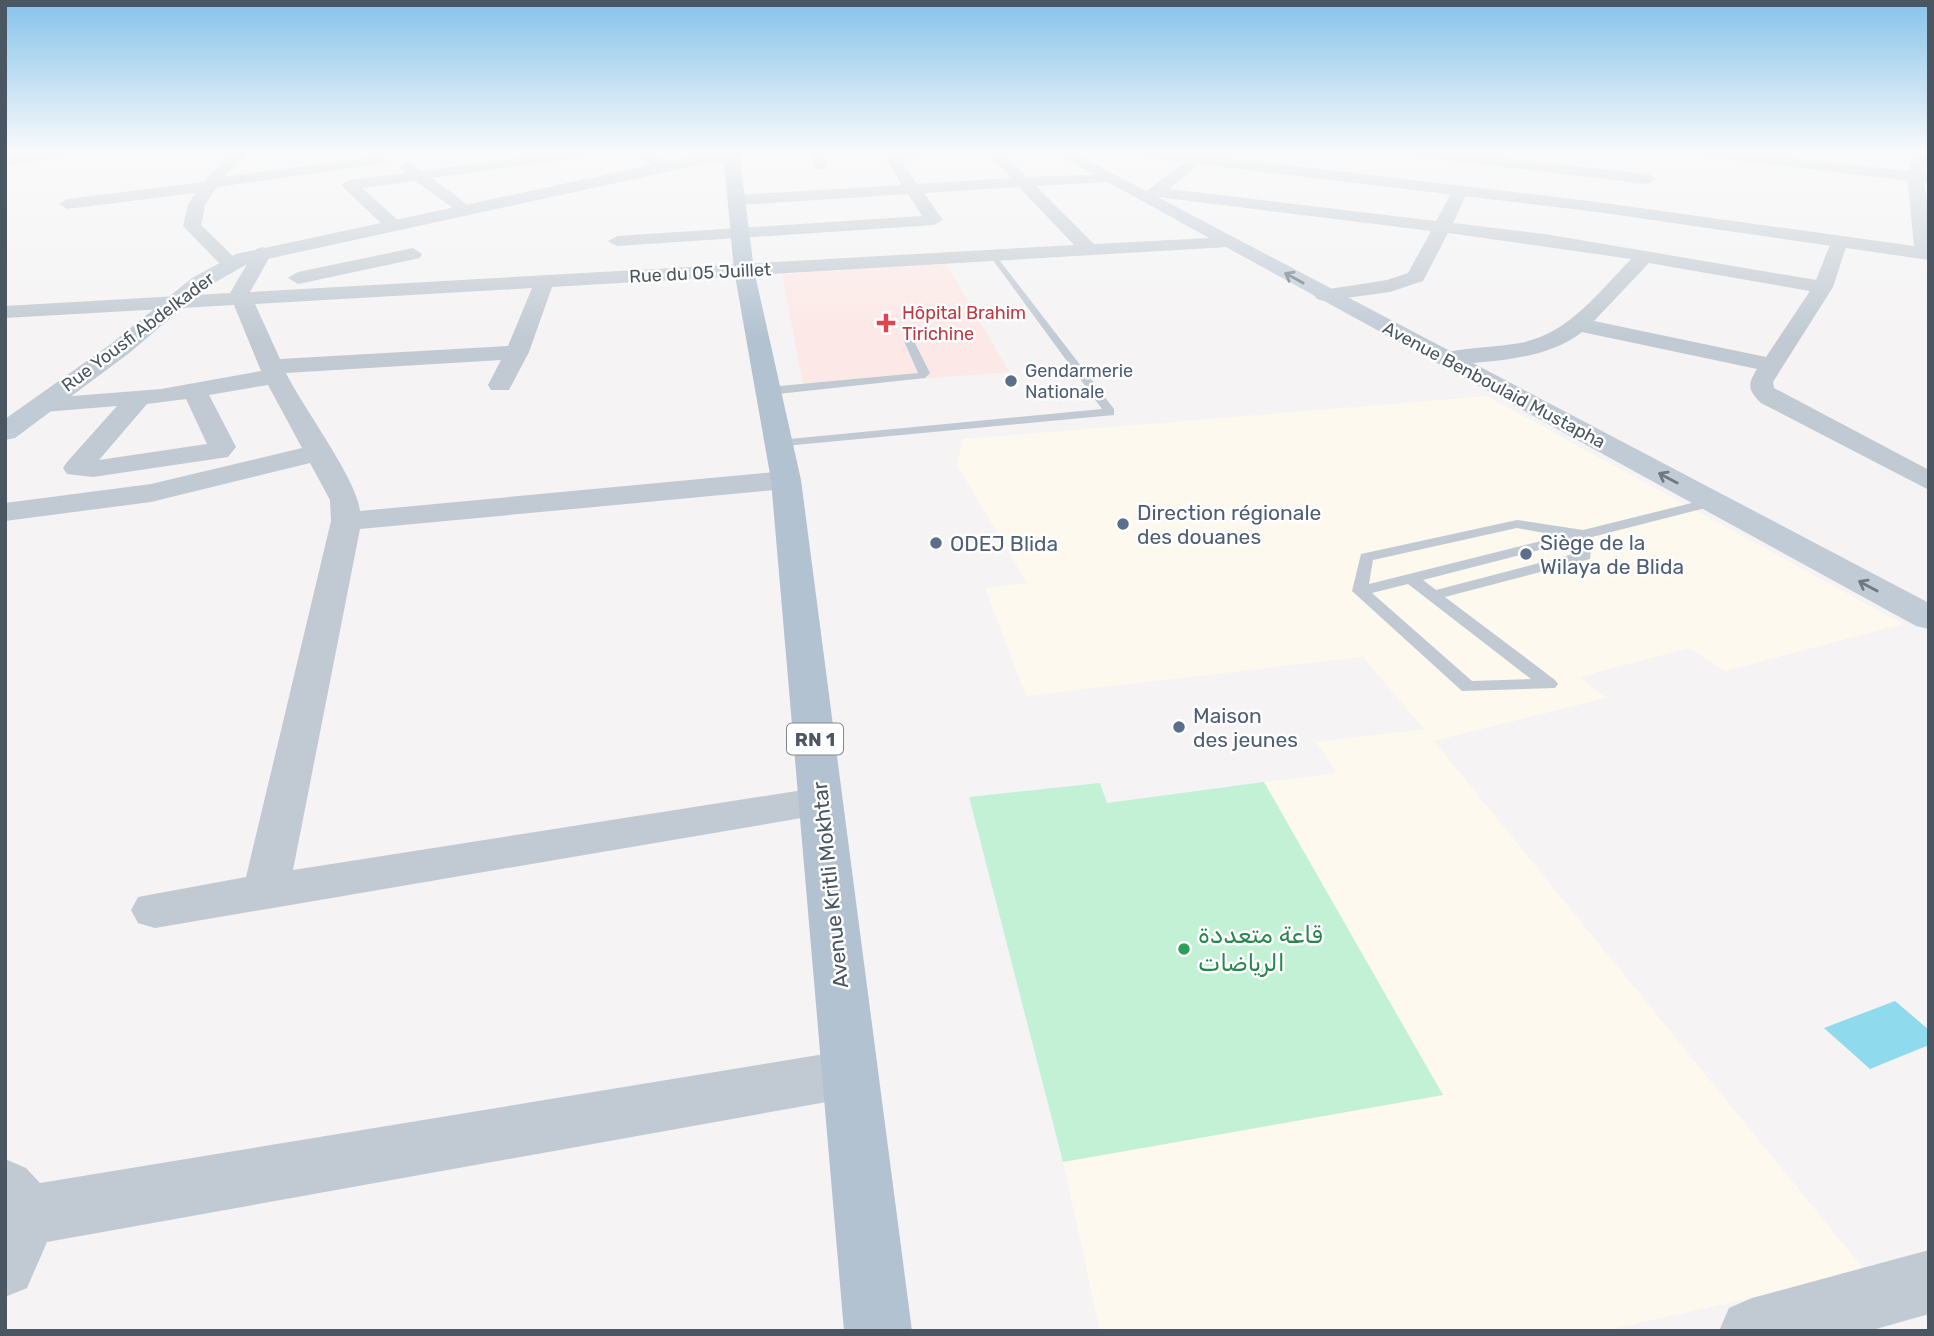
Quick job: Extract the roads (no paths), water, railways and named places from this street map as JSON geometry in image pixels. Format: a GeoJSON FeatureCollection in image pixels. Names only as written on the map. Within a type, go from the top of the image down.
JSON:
{"type":"FeatureCollection","features":[{"type":"Feature","properties":{"kind":"main road"},"geometry":{"type":"LineString","coordinates":[[264,253],[447,213]]}},
{"type":"Feature","properties":{"kind":"main road","name":"Avenue Kritli Mokhtar"},"geometry":{"type":"LineString","coordinates":[[739,213],[783,462],[878,1331]]}},
{"type":"Feature","properties":{"kind":"main road","name":"Avenue Benboulaid Mustapha"},"geometry":{"type":"LineString","coordinates":[[1181,213],[1324,295],[1929,618]]}},
{"type":"Feature","properties":{"kind":"main road","name":"Rue Yousfi Abdelkader"},"geometry":{"type":"LineString","coordinates":[[5,432],[173,303],[240,292]]}},
{"type":"Feature","properties":{"kind":"street"},"geometry":{"type":"LineString","coordinates":[[191,213],[192,226],[240,292],[273,372],[345,500],[346,521],[266,892]]}},
{"type":"Feature","properties":{"kind":"street"},"geometry":{"type":"LineString","coordinates":[[380,213],[393,225]]}},
{"type":"Feature","properties":{"kind":"street"},"geometry":{"type":"LineString","coordinates":[[741,234],[823,213]]}},
{"type":"Feature","properties":{"kind":"street"},"geometry":{"type":"LineString","coordinates":[[930,213],[958,258]]}},
{"type":"Feature","properties":{"kind":"street"},"geometry":{"type":"LineString","coordinates":[[1054,213],[1089,250]]}},
{"type":"Feature","properties":{"kind":"street"},"geometry":{"type":"LineString","coordinates":[[1324,213],[1444,226],[1644,256],[1823,288]]}},
{"type":"Feature","properties":{"kind":"street"},"geometry":{"type":"LineString","coordinates":[[1324,295],[1399,284],[1416,277],[1450,213]]}},
{"type":"Feature","properties":{"kind":"street"},"geometry":{"type":"LineString","coordinates":[[1724,213],[1839,241],[1927,253],[1923,214]]}},
{"type":"Feature","properties":{"kind":"street"},"geometry":{"type":"LineString","coordinates":[[617,241],[934,220]]}},
{"type":"Feature","properties":{"kind":"street","name":"Rue du 05 Juillet"},"geometry":{"type":"LineString","coordinates":[[89,309],[173,303],[240,292],[544,282],[741,234],[958,258],[1228,242]]}},
{"type":"Feature","properties":{"kind":"street"},"geometry":{"type":"LineString","coordinates":[[1839,241],[1823,288],[1770,365],[1760,382],[1762,390],[1770,397],[1929,481]]}},
{"type":"Feature","properties":{"kind":"street"},"geometry":{"type":"LineString","coordinates":[[240,292],[264,253]]}},
{"type":"Feature","properties":{"kind":"street"},"geometry":{"type":"LineString","coordinates":[[145,327],[240,292],[413,254]]}},
{"type":"Feature","properties":{"kind":"street"},"geometry":{"type":"LineString","coordinates":[[1447,359],[1542,344],[1560,337],[1577,324],[1644,256]]}},
{"type":"Feature","properties":{"kind":"street"},"geometry":{"type":"LineString","coordinates":[[500,384],[517,352],[544,282]]}},
{"type":"Feature","properties":{"kind":"street"},"geometry":{"type":"LineString","coordinates":[[5,312],[89,309]]}},
{"type":"Feature","properties":{"kind":"street"},"geometry":{"type":"LineString","coordinates":[[11,330],[89,309]]}},
{"type":"Feature","properties":{"kind":"street"},"geometry":{"type":"LineString","coordinates":[[1577,324],[1770,365]]}},
{"type":"Feature","properties":{"kind":"street"},"geometry":{"type":"LineString","coordinates":[[44,404],[195,392],[273,372],[517,352]]}},
{"type":"Feature","properties":{"kind":"street"},"geometry":{"type":"LineString","coordinates":[[138,398],[77,468],[93,469],[218,451],[222,447],[195,392]]}},
{"type":"Feature","properties":{"kind":"street"},"geometry":{"type":"LineString","coordinates":[[5,512],[151,493],[320,452]]}},
{"type":"Feature","properties":{"kind":"street"},"geometry":{"type":"LineString","coordinates":[[346,521],[783,462]]}},
{"type":"Feature","properties":{"kind":"street"},"geometry":{"type":"LineString","coordinates":[[155,910],[822,802]]}},
{"type":"Feature","properties":{"kind":"street"},"geometry":{"type":"LineString","coordinates":[[11,1222],[849,1074]]}},
{"type":"Feature","properties":{"kind":"street"},"geometry":{"type":"LineString","coordinates":[[1752,1331],[1929,1282]]}},
{"type":"Feature","properties":{"kind":"lane"},"geometry":{"type":"LineString","coordinates":[[783,462],[1110,412],[994,256]]}},
{"type":"Feature","properties":{"kind":"lane"},"geometry":{"type":"LineString","coordinates":[[769,391],[921,376],[924,373],[909,341]]}},
{"type":"Feature","properties":{"kind":"lane"},"geometry":{"type":"LineString","coordinates":[[1360,592],[1712,502]]}},
{"type":"Feature","properties":{"kind":"lane"},"geometry":{"type":"LineString","coordinates":[[1360,592],[1366,557],[1517,524],[1585,535]]}},
{"type":"Feature","properties":{"kind":"lane"},"geometry":{"type":"LineString","coordinates":[[1434,595],[1585,556],[1585,535]]}},
{"type":"Feature","properties":{"kind":"lane"},"geometry":{"type":"LineString","coordinates":[[1360,592],[1468,687],[1549,684],[1412,579]]}},
{"type":"Feature","properties":{"kind":"water"},"geometry":{"type":"Polygon","coordinates":[[[1895,1001],[1929,1030],[1929,1045],[1870,1069],[1824,1028],[1895,1001]]]}},
{"type":"Feature","properties":{"kind":"place","name":"Hôpital Brahim Tirichine"},"geometry":{"type":"Point","coordinates":[886,323]}},
{"type":"Feature","properties":{"kind":"place","name":"Gendarmerie Nationale"},"geometry":{"type":"Point","coordinates":[1011,381]}},
{"type":"Feature","properties":{"kind":"place","name":"Direction régionale des douanes"},"geometry":{"type":"Point","coordinates":[1123,524]}},
{"type":"Feature","properties":{"kind":"place","name":"ODEJ Blida"},"geometry":{"type":"Point","coordinates":[936,543]}},
{"type":"Feature","properties":{"kind":"place","name":"Siège de la Wilaya de Blida"},"geometry":{"type":"Point","coordinates":[1526,554]}},
{"type":"Feature","properties":{"kind":"place","name":"Maison des jeunes"},"geometry":{"type":"Point","coordinates":[1179,727]}},
{"type":"Feature","properties":{"kind":"place","name":"قاعة متعددة الرياضات"},"geometry":{"type":"Point","coordinates":[1184,949]}}]}
